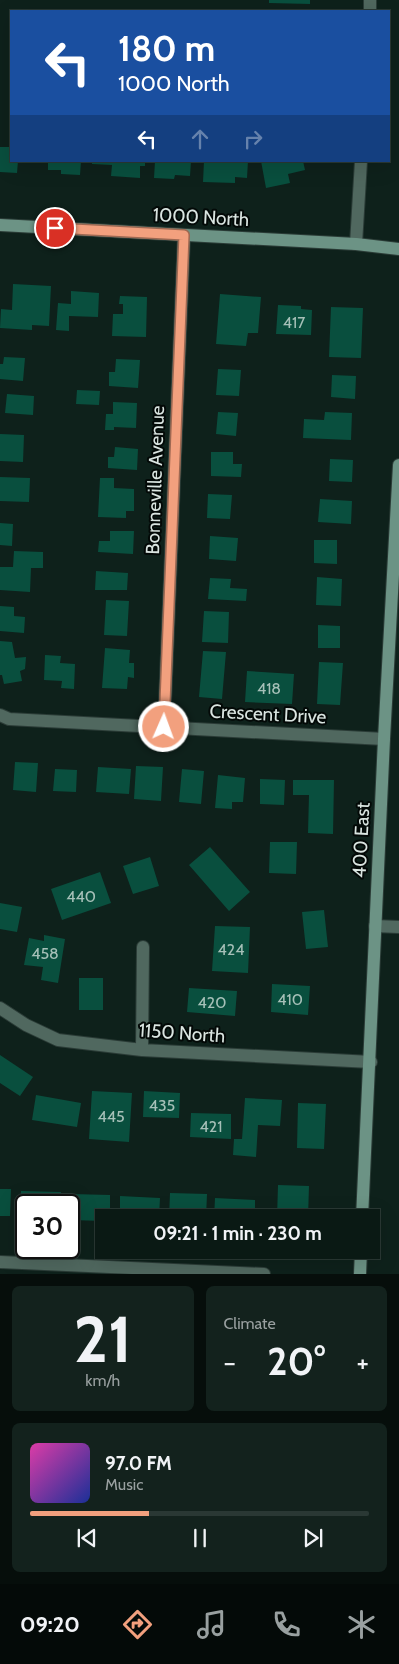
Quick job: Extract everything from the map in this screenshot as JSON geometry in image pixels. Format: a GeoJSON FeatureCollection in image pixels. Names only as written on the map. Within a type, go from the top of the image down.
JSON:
{"type":"FeatureCollection","features":[{"type":"Feature","properties":{"kind":"street"},"geometry":{"type":"LineString","coordinates":[[356,244],[361,162]]}},
{"type":"Feature","properties":{"kind":"street","name":"1000 North"},"geometry":{"type":"LineString","coordinates":[[0,225],[356,244],[399,248]]}},
{"type":"Feature","properties":{"kind":"street","name":"Bonneville Avenue"},"geometry":{"type":"LineString","coordinates":[[164,727],[184,235]]}},
{"type":"Feature","properties":{"kind":"street","name":"400 East"},"geometry":{"type":"LineString","coordinates":[[363,1209],[371,1062],[384,739],[396,593],[399,465]]}},
{"type":"Feature","properties":{"kind":"street","name":"Crescent Drive"},"geometry":{"type":"LineString","coordinates":[[0,715],[9,719],[384,739]]}},
{"type":"Feature","properties":{"kind":"street"},"geometry":{"type":"LineString","coordinates":[[375,926],[399,927]]}},
{"type":"Feature","properties":{"kind":"street"},"geometry":{"type":"LineString","coordinates":[[142,1050],[143,947]]}},
{"type":"Feature","properties":{"kind":"street","name":"1150 North"},"geometry":{"type":"LineString","coordinates":[[0,1008],[26,1025],[58,1040],[142,1050],[371,1062]]}},
{"type":"Feature","properties":{"kind":"street"},"geometry":{"type":"LineString","coordinates":[[360,1274],[361,1259]]}},
{"type":"Feature","properties":{"kind":"street"},"geometry":{"type":"LineString","coordinates":[[0,1262],[264,1274]]}},
{"type":"Feature","properties":{"kind":"building"},"geometry":{"type":"Polygon","coordinates":[[[269,0],[310,0],[310,4],[269,3],[269,0]]]}},
{"type":"Feature","properties":{"kind":"building"},"geometry":{"type":"Polygon","coordinates":[[[0,147],[10,147],[10,162],[18,162],[17,173],[0,172],[0,147]]]}},
{"type":"Feature","properties":{"kind":"building"},"geometry":{"type":"Polygon","coordinates":[[[48,162],[81,162],[80,175],[61,174],[61,170],[48,170],[48,162]]]}},
{"type":"Feature","properties":{"kind":"building"},"geometry":{"type":"Polygon","coordinates":[[[92,162],[145,162],[145,166],[140,166],[140,178],[111,176],[112,165],[92,164],[92,162]]]}},
{"type":"Feature","properties":{"kind":"building"},"geometry":{"type":"Polygon","coordinates":[[[155,162],[191,162],[190,176],[175,175],[174,179],[154,178],[155,162]]]}},
{"type":"Feature","properties":{"kind":"building"},"geometry":{"type":"Polygon","coordinates":[[[204,162],[248,162],[247,178],[235,177],[235,183],[203,182],[204,162]]]}},
{"type":"Feature","properties":{"kind":"building"},"geometry":{"type":"Polygon","coordinates":[[[261,162],[303,162],[305,170],[288,174],[290,183],[266,188],[261,162]]]}},
{"type":"Feature","properties":{"kind":"building"},"geometry":{"type":"Polygon","coordinates":[[[13,284],[51,286],[49,326],[32,325],[32,330],[0,328],[1,309],[12,310],[13,284]]]}},
{"type":"Feature","properties":{"kind":"building"},"geometry":{"type":"Polygon","coordinates":[[[71,291],[99,293],[98,317],[69,316],[69,331],[56,330],[58,303],[71,304],[71,291]]]}},
{"type":"Feature","properties":{"kind":"building"},"geometry":{"type":"Polygon","coordinates":[[[220,294],[261,297],[258,333],[248,333],[246,346],[216,344],[220,294]]]}},
{"type":"Feature","properties":{"kind":"building"},"geometry":{"type":"Polygon","coordinates":[[[120,296],[147,297],[146,337],[112,336],[113,314],[123,314],[123,304],[119,304],[120,296]]]}},
{"type":"Feature","properties":{"kind":"building"},"geometry":{"type":"Polygon","coordinates":[[[278,305],[301,306],[301,309],[312,310],[311,335],[276,334],[278,305]]]}},
{"type":"Feature","properties":{"kind":"building"},"geometry":{"type":"Polygon","coordinates":[[[331,307],[363,308],[361,358],[329,357],[331,307]]]}},
{"type":"Feature","properties":{"kind":"building"},"geometry":{"type":"Polygon","coordinates":[[[4,357],[25,358],[23,381],[0,379],[0,364],[3,364],[4,357]]]}},
{"type":"Feature","properties":{"kind":"building"},"geometry":{"type":"Polygon","coordinates":[[[116,359],[140,360],[138,388],[109,386],[109,372],[115,372],[116,359]]]}},
{"type":"Feature","properties":{"kind":"building"},"geometry":{"type":"Polygon","coordinates":[[[218,369],[241,370],[239,396],[216,395],[218,369]]]}},
{"type":"Feature","properties":{"kind":"building"},"geometry":{"type":"Polygon","coordinates":[[[332,375],[356,376],[355,399],[331,397],[332,375]]]}},
{"type":"Feature","properties":{"kind":"building"},"geometry":{"type":"Polygon","coordinates":[[[77,390],[100,391],[99,405],[76,404],[77,390]]]}},
{"type":"Feature","properties":{"kind":"building"},"geometry":{"type":"Polygon","coordinates":[[[7,394],[34,396],[33,415],[5,413],[7,394]]]}},
{"type":"Feature","properties":{"kind":"building"},"geometry":{"type":"Polygon","coordinates":[[[113,402],[137,403],[136,428],[114,427],[114,430],[105,430],[106,414],[113,414],[113,402]]]}},
{"type":"Feature","properties":{"kind":"building"},"geometry":{"type":"Polygon","coordinates":[[[218,412],[238,413],[236,436],[216,434],[218,412]]]}},
{"type":"Feature","properties":{"kind":"building"},"geometry":{"type":"Polygon","coordinates":[[[325,412],[352,413],[351,440],[303,438],[304,419],[324,420],[325,412]]]}},
{"type":"Feature","properties":{"kind":"building"},"geometry":{"type":"Polygon","coordinates":[[[0,434],[24,435],[23,462],[0,461],[0,434]]]}},
{"type":"Feature","properties":{"kind":"building"},"geometry":{"type":"Polygon","coordinates":[[[115,447],[138,449],[137,470],[108,468],[108,457],[114,457],[115,447]]]}},
{"type":"Feature","properties":{"kind":"building"},"geometry":{"type":"Polygon","coordinates":[[[211,452],[233,452],[233,464],[242,464],[241,477],[211,476],[211,452]]]}},
{"type":"Feature","properties":{"kind":"building"},"geometry":{"type":"Polygon","coordinates":[[[330,459],[353,460],[352,482],[329,481],[330,459]]]}},
{"type":"Feature","properties":{"kind":"building"},"geometry":{"type":"Polygon","coordinates":[[[0,477],[30,478],[29,502],[0,501],[0,477]]]}},
{"type":"Feature","properties":{"kind":"building"},"geometry":{"type":"Polygon","coordinates":[[[100,478],[114,478],[114,488],[134,489],[134,511],[126,511],[126,518],[98,517],[100,478]]]}},
{"type":"Feature","properties":{"kind":"building"},"geometry":{"type":"Polygon","coordinates":[[[208,494],[232,495],[230,519],[207,518],[208,494]]]}},
{"type":"Feature","properties":{"kind":"building"},"geometry":{"type":"Polygon","coordinates":[[[320,499],[352,501],[351,524],[318,522],[320,499]]]}},
{"type":"Feature","properties":{"kind":"building"},"geometry":{"type":"Polygon","coordinates":[[[0,523],[13,524],[12,546],[0,545],[0,523]]]}},
{"type":"Feature","properties":{"kind":"building"},"geometry":{"type":"Polygon","coordinates":[[[110,531],[134,531],[133,554],[98,552],[99,541],[110,541],[110,531]]]}},
{"type":"Feature","properties":{"kind":"building"},"geometry":{"type":"Polygon","coordinates":[[[210,536],[238,538],[236,561],[209,559],[210,536]]]}},
{"type":"Feature","properties":{"kind":"building"},"geometry":{"type":"Polygon","coordinates":[[[314,540],[337,540],[337,564],[314,563],[314,540]]]}},
{"type":"Feature","properties":{"kind":"building"},"geometry":{"type":"Polygon","coordinates":[[[14,551],[43,552],[43,568],[31,568],[30,592],[0,590],[0,567],[13,567],[14,551]]]}},
{"type":"Feature","properties":{"kind":"building"},"geometry":{"type":"Polygon","coordinates":[[[96,571],[128,573],[127,590],[95,590],[96,571]]]}},
{"type":"Feature","properties":{"kind":"building"},"geometry":{"type":"Polygon","coordinates":[[[317,577],[342,579],[341,606],[316,605],[317,577]]]}},
{"type":"Feature","properties":{"kind":"building"},"geometry":{"type":"Polygon","coordinates":[[[210,578],[231,579],[230,588],[247,589],[246,601],[208,599],[210,578]]]}},
{"type":"Feature","properties":{"kind":"building"},"geometry":{"type":"Polygon","coordinates":[[[106,600],[129,601],[127,636],[104,635],[106,600]]]}},
{"type":"Feature","properties":{"kind":"building"},"geometry":{"type":"Polygon","coordinates":[[[0,606],[14,607],[14,616],[25,617],[24,633],[0,631],[0,606]]]}},
{"type":"Feature","properties":{"kind":"building"},"geometry":{"type":"Polygon","coordinates":[[[204,611],[229,612],[228,643],[202,642],[204,611]]]}},
{"type":"Feature","properties":{"kind":"building"},"geometry":{"type":"Polygon","coordinates":[[[318,625],[340,626],[340,648],[318,648],[318,625]]]}},
{"type":"Feature","properties":{"kind":"building"},"geometry":{"type":"Polygon","coordinates":[[[0,641],[12,642],[15,658],[26,657],[25,669],[20,671],[22,681],[4,684],[2,675],[0,675],[0,641]]]}},
{"type":"Feature","properties":{"kind":"building"},"geometry":{"type":"Polygon","coordinates":[[[105,648],[130,650],[129,663],[134,663],[134,678],[128,677],[127,689],[102,688],[105,648]]]}},
{"type":"Feature","properties":{"kind":"building"},"geometry":{"type":"Polygon","coordinates":[[[203,651],[226,652],[222,699],[199,697],[203,651]]]}},
{"type":"Feature","properties":{"kind":"building"},"geometry":{"type":"Polygon","coordinates":[[[45,655],[61,656],[60,663],[75,664],[74,689],[61,688],[62,681],[44,680],[45,655]]]}},
{"type":"Feature","properties":{"kind":"building"},"geometry":{"type":"Polygon","coordinates":[[[319,662],[343,663],[340,705],[317,704],[319,662]]]}},
{"type":"Feature","properties":{"kind":"building"},"geometry":{"type":"Polygon","coordinates":[[[247,671],[294,674],[292,704],[245,702],[247,671]]]}},
{"type":"Feature","properties":{"kind":"building"},"geometry":{"type":"Polygon","coordinates":[[[15,762],[38,763],[36,792],[13,790],[15,762]]]}},
{"type":"Feature","properties":{"kind":"building"},"geometry":{"type":"Polygon","coordinates":[[[136,766],[163,767],[161,801],[134,799],[136,766]]]}},
{"type":"Feature","properties":{"kind":"building"},"geometry":{"type":"Polygon","coordinates":[[[98,767],[131,769],[129,794],[96,792],[98,767]]]}},
{"type":"Feature","properties":{"kind":"building"},"geometry":{"type":"Polygon","coordinates":[[[55,769],[77,770],[76,792],[53,791],[55,769]]]}},
{"type":"Feature","properties":{"kind":"building"},"geometry":{"type":"Polygon","coordinates":[[[182,769],[204,771],[201,804],[179,802],[182,769]]]}},
{"type":"Feature","properties":{"kind":"building"},"geometry":{"type":"Polygon","coordinates":[[[218,775],[245,778],[243,802],[232,802],[232,809],[215,808],[218,775]]]}},
{"type":"Feature","properties":{"kind":"building"},"geometry":{"type":"Polygon","coordinates":[[[260,779],[285,780],[284,805],[260,804],[260,779]]]}},
{"type":"Feature","properties":{"kind":"building"},"geometry":{"type":"Polygon","coordinates":[[[293,780],[334,780],[333,834],[308,833],[309,795],[293,795],[293,780]]]}},
{"type":"Feature","properties":{"kind":"building"},"geometry":{"type":"Polygon","coordinates":[[[270,842],[297,842],[296,874],[269,873],[270,842]]]}},
{"type":"Feature","properties":{"kind":"building"},"geometry":{"type":"Polygon","coordinates":[[[210,847],[250,892],[229,911],[189,865],[210,847]]]}},
{"type":"Feature","properties":{"kind":"building"},"geometry":{"type":"Polygon","coordinates":[[[150,857],[159,886],[133,894],[123,866],[150,857]]]}},
{"type":"Feature","properties":{"kind":"building"},"geometry":{"type":"Polygon","coordinates":[[[100,872],[111,903],[62,920],[51,889],[100,872]]]}},
{"type":"Feature","properties":{"kind":"building"},"geometry":{"type":"Polygon","coordinates":[[[0,903],[22,907],[17,932],[0,929],[0,903]]]}},
{"type":"Feature","properties":{"kind":"building"},"geometry":{"type":"Polygon","coordinates":[[[324,910],[328,947],[306,949],[302,912],[324,910]]]}},
{"type":"Feature","properties":{"kind":"building"},"geometry":{"type":"Polygon","coordinates":[[[215,926],[250,927],[248,973],[212,971],[215,926]]]}},
{"type":"Feature","properties":{"kind":"building"},"geometry":{"type":"Polygon","coordinates":[[[44,935],[65,939],[58,983],[41,980],[43,967],[24,965],[29,938],[44,941],[44,935]]]}},
{"type":"Feature","properties":{"kind":"building"},"geometry":{"type":"Polygon","coordinates":[[[79,978],[103,978],[103,1010],[79,1010],[79,978]]]}},
{"type":"Feature","properties":{"kind":"building"},"geometry":{"type":"Polygon","coordinates":[[[272,984],[310,986],[308,1015],[271,1012],[272,984]]]}},
{"type":"Feature","properties":{"kind":"building"},"geometry":{"type":"Polygon","coordinates":[[[189,988],[237,991],[235,1016],[187,1012],[189,988]]]}},
{"type":"Feature","properties":{"kind":"building"},"geometry":{"type":"Polygon","coordinates":[[[0,1055],[33,1077],[20,1096],[0,1083],[0,1055]]]}},
{"type":"Feature","properties":{"kind":"building"},"geometry":{"type":"Polygon","coordinates":[[[92,1091],[132,1093],[129,1142],[89,1139],[92,1091]]]}},
{"type":"Feature","properties":{"kind":"building"},"geometry":{"type":"Polygon","coordinates":[[[144,1091],[180,1093],[179,1118],[143,1117],[144,1091]]]}},
{"type":"Feature","properties":{"kind":"building"},"geometry":{"type":"Polygon","coordinates":[[[36,1095],[81,1103],[77,1127],[32,1120],[36,1095]]]}},
{"type":"Feature","properties":{"kind":"building"},"geometry":{"type":"Polygon","coordinates":[[[245,1098],[282,1100],[280,1126],[258,1125],[256,1157],[233,1155],[234,1139],[242,1139],[245,1098]]]}},
{"type":"Feature","properties":{"kind":"building"},"geometry":{"type":"Polygon","coordinates":[[[298,1103],[326,1104],[324,1149],[297,1148],[298,1103]]]}},
{"type":"Feature","properties":{"kind":"building"},"geometry":{"type":"Polygon","coordinates":[[[191,1113],[231,1114],[231,1139],[190,1137],[191,1113]]]}},
{"type":"Feature","properties":{"kind":"building"},"geometry":{"type":"Polygon","coordinates":[[[278,1185],[309,1186],[308,1209],[277,1209],[278,1185]]]}},
{"type":"Feature","properties":{"kind":"building"},"geometry":{"type":"Polygon","coordinates":[[[0,1189],[11,1189],[10,1216],[0,1216],[0,1189]]]}},
{"type":"Feature","properties":{"kind":"building"},"geometry":{"type":"Polygon","coordinates":[[[21,1191],[61,1192],[61,1194],[21,1194],[21,1191]]]}},
{"type":"Feature","properties":{"kind":"building"},"geometry":{"type":"Polygon","coordinates":[[[170,1193],[207,1194],[206,1209],[169,1209],[170,1193]]]}},
{"type":"Feature","properties":{"kind":"building"},"geometry":{"type":"Polygon","coordinates":[[[80,1194],[110,1195],[110,1209],[95,1209],[95,1221],[80,1220],[80,1194]]]}},
{"type":"Feature","properties":{"kind":"building"},"geometry":{"type":"Polygon","coordinates":[[[120,1196],[160,1198],[159,1209],[120,1209],[120,1196]]]}},
{"type":"Feature","properties":{"kind":"building"},"geometry":{"type":"Polygon","coordinates":[[[215,1198],[255,1200],[255,1209],[214,1209],[215,1198]]]}},
{"type":"Feature","properties":{"kind":"route"},"geometry":{"type":"LineString","coordinates":[[55,228],[184,235],[164,727]]}}]}
